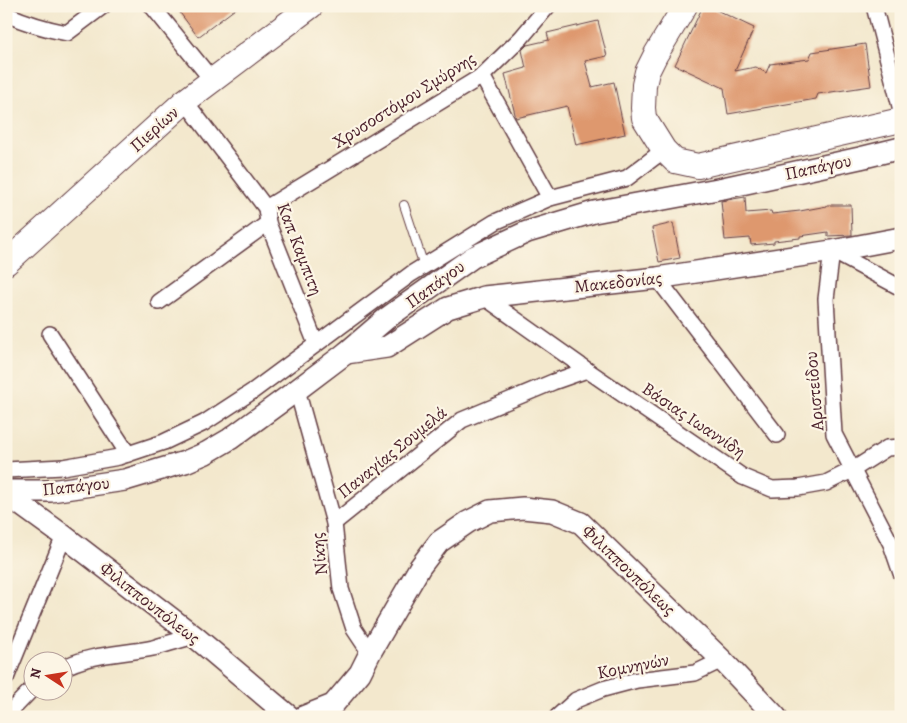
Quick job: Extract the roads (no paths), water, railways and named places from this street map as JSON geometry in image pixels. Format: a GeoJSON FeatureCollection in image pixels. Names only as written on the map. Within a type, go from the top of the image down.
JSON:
{"type":"FeatureCollection","features":[{"type":"Feature","properties":{"kind":"main road","name":"Πιερίων"},"geometry":{"type":"LineString","coordinates":[[6,263],[185,101],[311,6]]}},
{"type":"Feature","properties":{"kind":"main road"},"geometry":{"type":"LineString","coordinates":[[685,6],[656,54],[647,72],[644,85],[644,118],[664,150],[675,161],[698,166],[901,120]]}},
{"type":"Feature","properties":{"kind":"street"},"geometry":{"type":"LineString","coordinates":[[6,14],[46,29],[67,33],[103,6]]}},
{"type":"Feature","properties":{"kind":"street"},"geometry":{"type":"LineString","coordinates":[[152,6],[212,80]]}},
{"type":"Feature","properties":{"kind":"street","name":"Χρυσοστόμου Σμύρνης"},"geometry":{"type":"LineString","coordinates":[[159,302],[267,215],[482,76],[521,38],[548,6]]}},
{"type":"Feature","properties":{"kind":"street"},"geometry":{"type":"LineString","coordinates":[[874,6],[901,110]]}},
{"type":"Feature","properties":{"kind":"street"},"geometry":{"type":"LineString","coordinates":[[482,76],[550,198]]}},
{"type":"Feature","properties":{"kind":"street","name":"Καπ Καμπιτη"},"geometry":{"type":"LineString","coordinates":[[185,101],[267,215],[316,344]]}},
{"type":"Feature","properties":{"kind":"street","name":"Παπάγου"},"geometry":{"type":"LineString","coordinates":[[6,493],[51,491],[125,480],[185,462],[206,453],[230,439],[297,390],[346,353],[387,318],[473,256],[528,232],[594,212],[723,188],[901,148]]}},
{"type":"Feature","properties":{"kind":"street","name":"Παπάγου"},"geometry":{"type":"LineString","coordinates":[[6,470],[63,467],[119,457],[164,442],[204,422],[253,391],[411,274],[495,222],[550,198],[627,178],[664,150]]}},
{"type":"Feature","properties":{"kind":"street","name":"Μακεδονίας"},"geometry":{"type":"LineString","coordinates":[[346,353],[387,347],[448,308],[484,297],[657,278],[832,251],[901,238]]}},
{"type":"Feature","properties":{"kind":"street"},"geometry":{"type":"LineString","coordinates":[[832,251],[901,288]]}},
{"type":"Feature","properties":{"kind":"street","name":"Αριστείδου"},"geometry":{"type":"LineString","coordinates":[[832,251],[826,299],[834,434],[891,544],[901,573]]}},
{"type":"Feature","properties":{"kind":"street"},"geometry":{"type":"LineString","coordinates":[[657,278],[777,435]]}},
{"type":"Feature","properties":{"kind":"street","name":"Βάσιας Ιωαννίδη"},"geometry":{"type":"LineString","coordinates":[[484,297],[743,477],[772,489],[798,488],[826,483],[854,470],[887,448],[901,447]]}},
{"type":"Feature","properties":{"kind":"street"},"geometry":{"type":"LineString","coordinates":[[50,334],[128,454]]}},
{"type":"Feature","properties":{"kind":"street","name":"Παναγίας Σουμελά"},"geometry":{"type":"LineString","coordinates":[[334,522],[462,420],[587,370]]}},
{"type":"Feature","properties":{"kind":"street","name":"Νίκης"},"geometry":{"type":"LineString","coordinates":[[297,390],[334,522],[341,589],[354,629],[370,653]]}},
{"type":"Feature","properties":{"kind":"street","name":"Φιλιππουπόλεως"},"geometry":{"type":"LineString","coordinates":[[6,493],[194,636],[290,717]]}},
{"type":"Feature","properties":{"kind":"street","name":"Φιλιππουπόλεως"},"geometry":{"type":"LineString","coordinates":[[303,717],[333,705],[360,673],[420,567],[439,542],[468,522],[490,511],[522,508],[552,511],[581,523],[722,660],[776,717]]}},
{"type":"Feature","properties":{"kind":"street"},"geometry":{"type":"LineString","coordinates":[[6,678],[64,536]]}},
{"type":"Feature","properties":{"kind":"street"},"geometry":{"type":"LineString","coordinates":[[72,664],[111,654],[153,648],[194,636]]}},
{"type":"Feature","properties":{"kind":"street","name":"Κομνηνών"},"geometry":{"type":"LineString","coordinates":[[557,717],[576,700],[604,689],[637,680],[695,673],[722,660]]}},
{"type":"Feature","properties":{"kind":"street"},"geometry":{"type":"LineString","coordinates":[[6,716],[22,700]]}},
{"type":"Feature","properties":{"kind":"lane"},"geometry":{"type":"LineString","coordinates":[[404,204],[424,266]]}}]}
